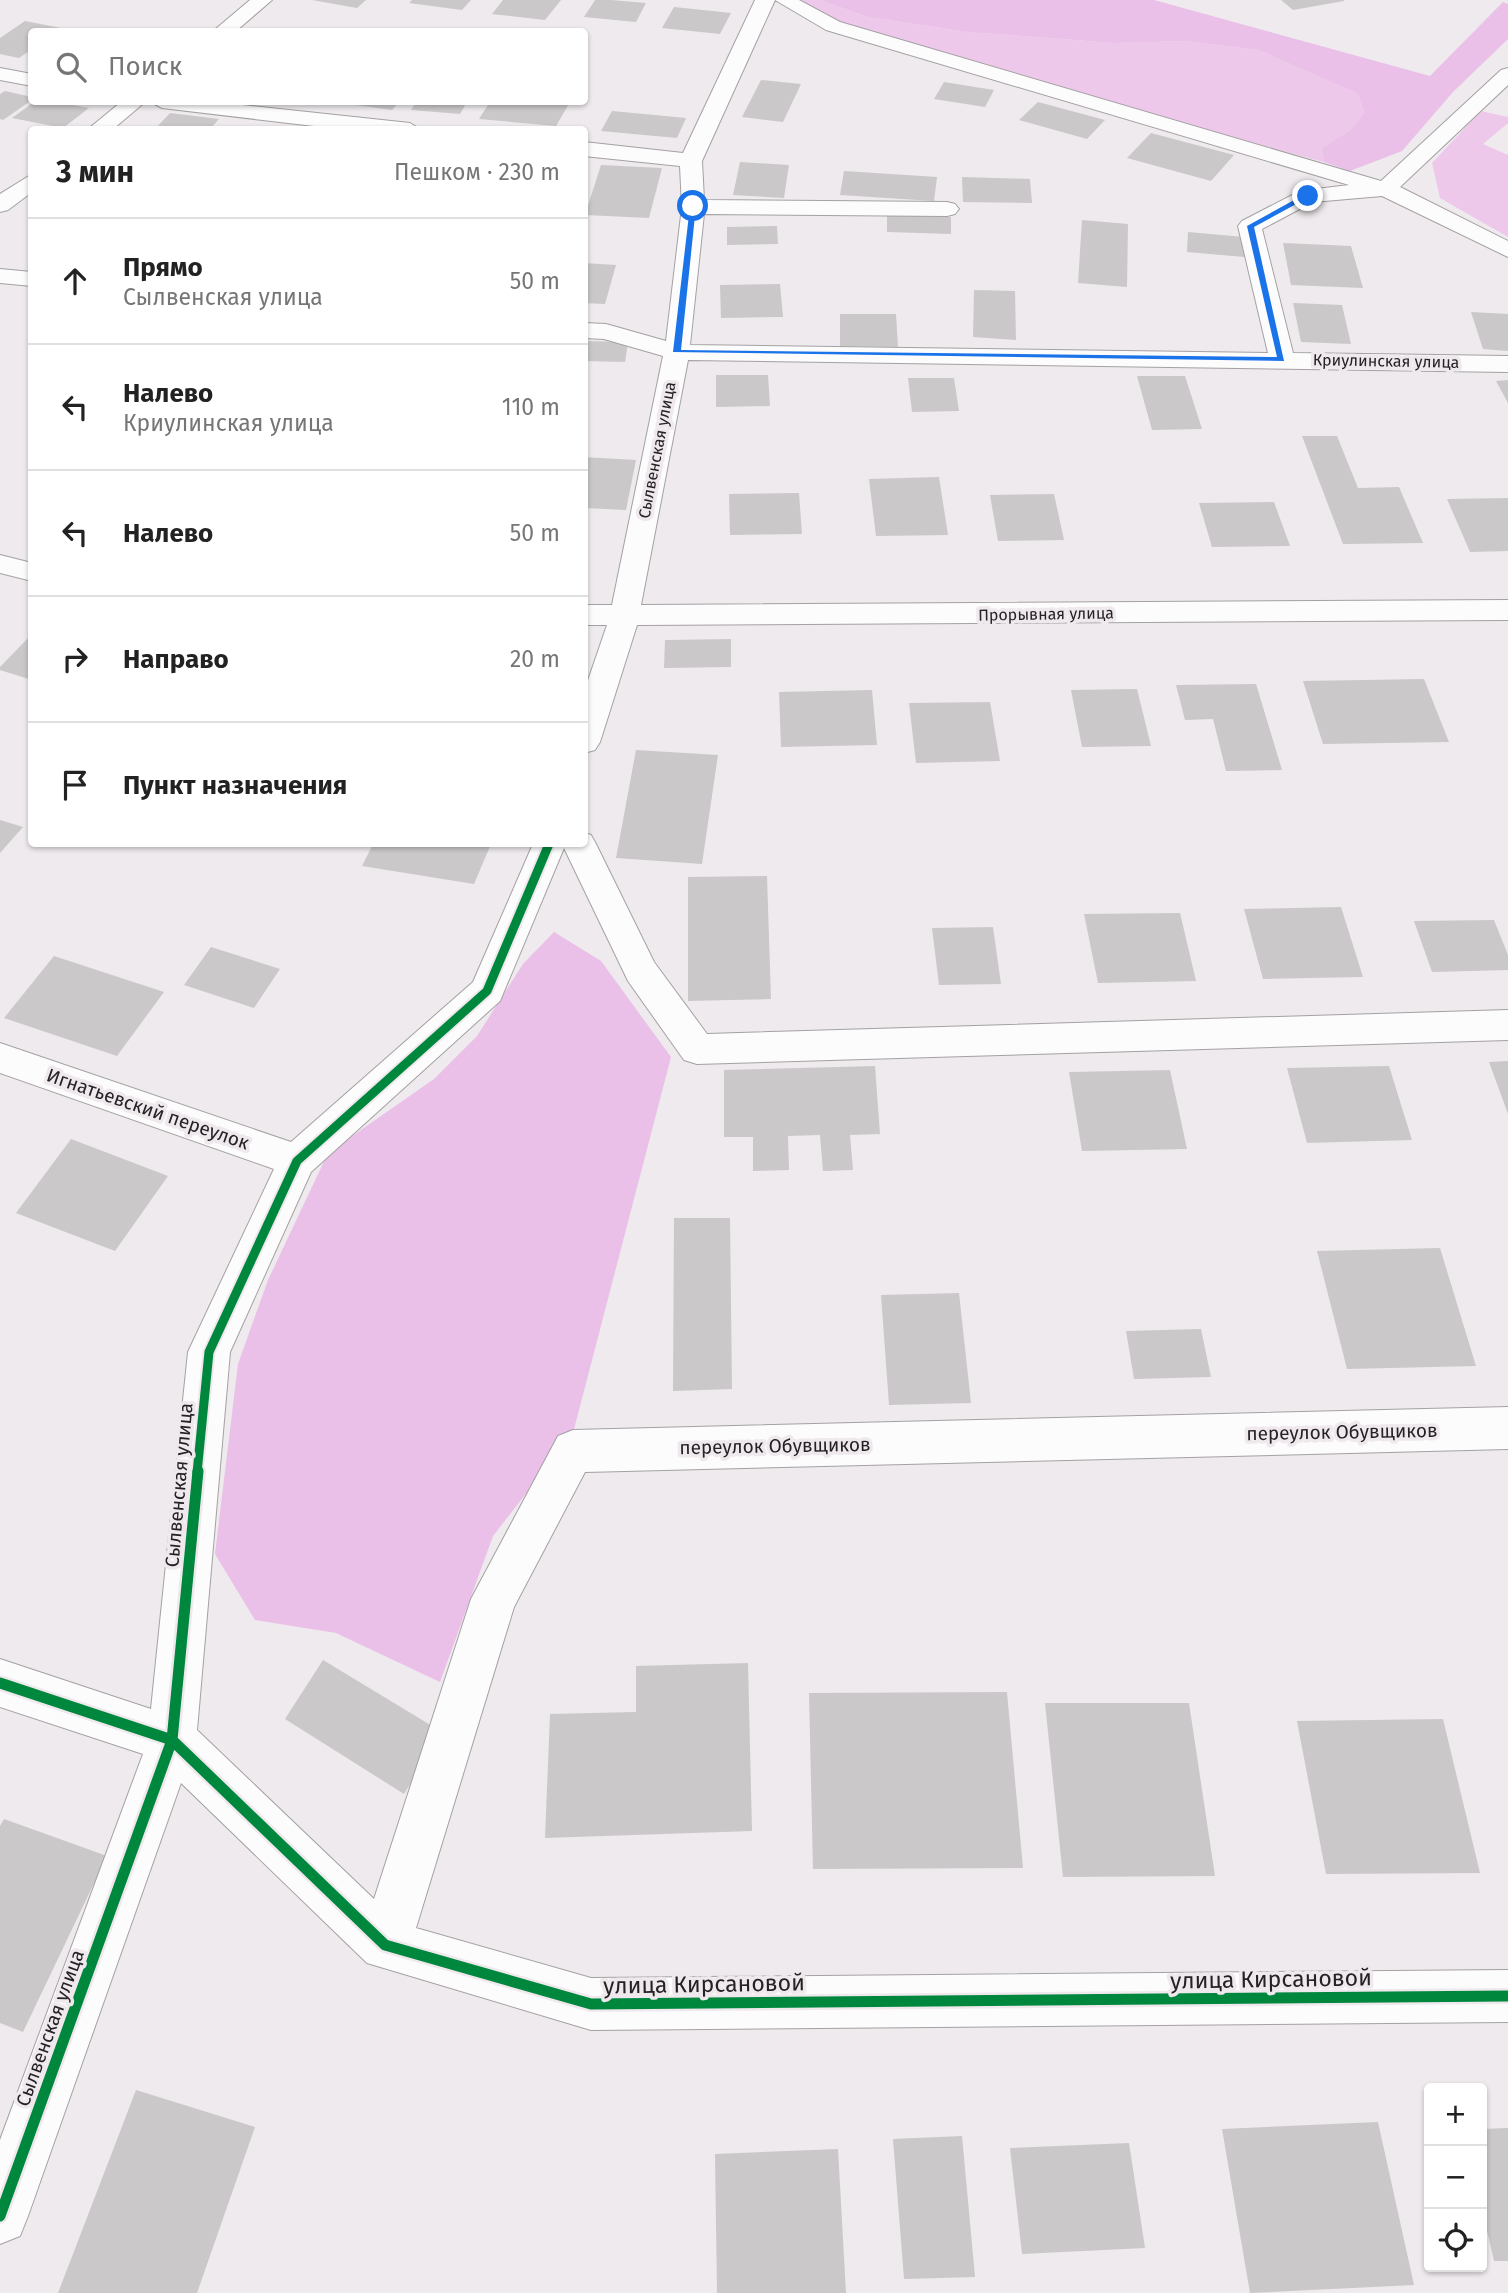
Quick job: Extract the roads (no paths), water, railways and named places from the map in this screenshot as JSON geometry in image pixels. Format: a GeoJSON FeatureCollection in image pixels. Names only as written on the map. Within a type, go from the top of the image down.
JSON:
{"type":"FeatureCollection","features":[{"type":"Feature","properties":{"kind":"street"},"geometry":{"type":"LineString","coordinates":[[227,28],[262,0]]}},
{"type":"Feature","properties":{"kind":"street","name":"Сылвенская улица"},"geometry":{"type":"LineString","coordinates":[[588,730],[624,617],[677,352],[693,206],[691,161],[765,0]]}},
{"type":"Feature","properties":{"kind":"street"},"geometry":{"type":"LineString","coordinates":[[784,0],[833,26],[1385,189],[1508,250]]}},
{"type":"Feature","properties":{"kind":"street"},"geometry":{"type":"LineString","coordinates":[[0,74],[28,79]]}},
{"type":"Feature","properties":{"kind":"street"},"geometry":{"type":"LineString","coordinates":[[1282,359],[1250,226],[1308,196],[1385,189],[1508,74]]}},
{"type":"Feature","properties":{"kind":"street"},"geometry":{"type":"LineString","coordinates":[[103,126],[130,105]]}},
{"type":"Feature","properties":{"kind":"street"},"geometry":{"type":"LineString","coordinates":[[189,105],[375,126]]}},
{"type":"Feature","properties":{"kind":"street"},"geometry":{"type":"LineString","coordinates":[[588,149],[691,161]]}},
{"type":"Feature","properties":{"kind":"street"},"geometry":{"type":"LineString","coordinates":[[0,205],[28,184]]}},
{"type":"Feature","properties":{"kind":"street"},"geometry":{"type":"LineString","coordinates":[[693,206],[947,209]]}},
{"type":"Feature","properties":{"kind":"street"},"geometry":{"type":"LineString","coordinates":[[0,276],[28,279]]}},
{"type":"Feature","properties":{"kind":"street","name":"Криулинская улица"},"geometry":{"type":"LineString","coordinates":[[588,330],[606,332],[677,352],[1508,364]]}},
{"type":"Feature","properties":{"kind":"street"},"geometry":{"type":"LineString","coordinates":[[0,564],[28,571]]}},
{"type":"Feature","properties":{"kind":"street","name":"Прорывная улица"},"geometry":{"type":"LineString","coordinates":[[588,615],[1508,610]]}},
{"type":"Feature","properties":{"kind":"street","name":"Сылвенская улица"},"geometry":{"type":"LineString","coordinates":[[0,2216],[172,1741],[209,1352],[297,1161],[487,990],[548,847]]}},
{"type":"Feature","properties":{"kind":"street"},"geometry":{"type":"LineString","coordinates":[[580,847],[641,971],[697,1049],[1508,1025]]}},
{"type":"Feature","properties":{"kind":"street","name":"Игнатьевский переулок"},"geometry":{"type":"LineString","coordinates":[[0,1058],[297,1161]]}},
{"type":"Feature","properties":{"kind":"street","name":"переулок Обувщиков"},"geometry":{"type":"LineString","coordinates":[[385,1945],[494,1599],[573,1451],[1508,1428]]}},
{"type":"Feature","properties":{"kind":"street","name":"улица Кирсановой"},"geometry":{"type":"LineString","coordinates":[[0,1683],[172,1741],[385,1945],[592,2004],[1508,1996]]}}]}
